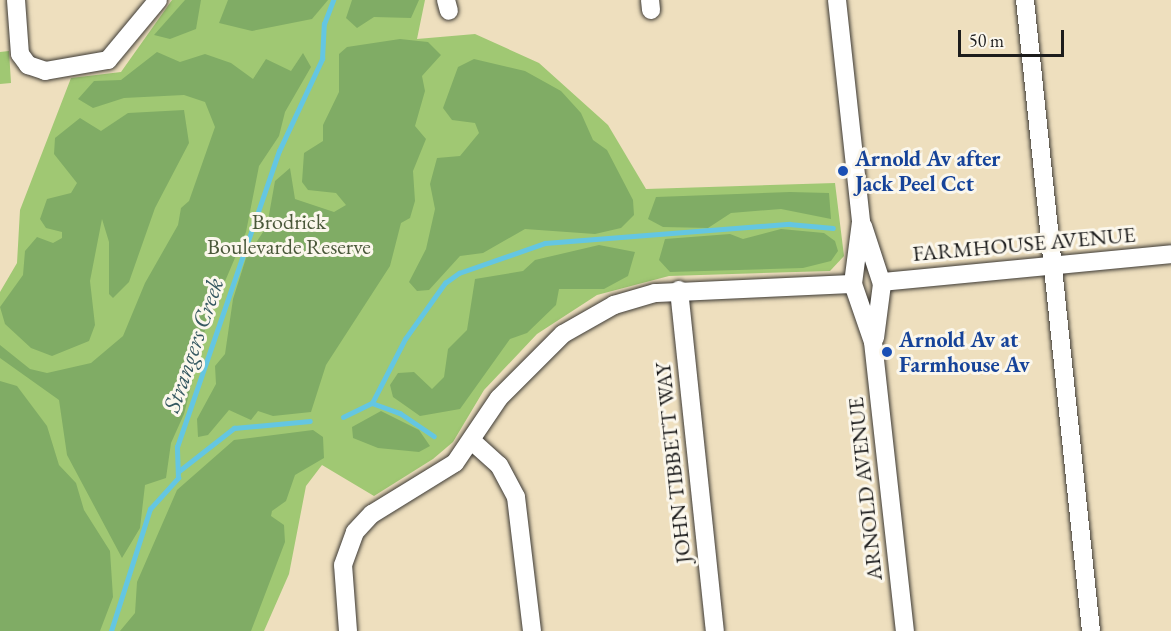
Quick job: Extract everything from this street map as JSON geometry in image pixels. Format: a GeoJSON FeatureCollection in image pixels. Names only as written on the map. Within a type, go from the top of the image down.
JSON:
{"type":"FeatureCollection","features":[{"type":"Feature","properties":{"kind":"street"},"geometry":{"type":"LineString","coordinates":[[16,0],[20,54],[28,65],[45,71],[108,60],[158,0]]}},
{"type":"Feature","properties":{"kind":"street","name":"ARNOLD AVENUE"},"geometry":{"type":"LineString","coordinates":[[837,0],[861,222],[880,281],[873,342]]}},
{"type":"Feature","properties":{"kind":"street"},"geometry":{"type":"LineString","coordinates":[[1025,0],[1091,631]]}},
{"type":"Feature","properties":{"kind":"street","name":"ARNOLD AVENUE"},"geometry":{"type":"LineString","coordinates":[[861,222],[855,284],[873,342],[904,631]]}},
{"type":"Feature","properties":{"kind":"street","name":"FARMHOUSE AVENUE"},"geometry":{"type":"LineString","coordinates":[[880,281],[1171,254]]}},
{"type":"Feature","properties":{"kind":"street"},"geometry":{"type":"LineString","coordinates":[[348,631],[342,576],[355,532],[377,510],[448,469],[472,441],[499,398],[563,333],[614,305],[679,290],[855,284],[870,297],[880,281],[864,268],[855,284]]}},
{"type":"Feature","properties":{"kind":"street","name":"JOHN TIBBETT WAY"},"geometry":{"type":"LineString","coordinates":[[679,290],[716,631]]}},
{"type":"Feature","properties":{"kind":"street"},"geometry":{"type":"LineString","coordinates":[[472,441],[499,465],[516,497],[532,631]]}},
{"type":"Feature","properties":{"kind":"green space","name":"Brodrick Boulevarde Reserve"},"geometry":{"type":"Polygon","coordinates":[[[172,0],[425,0],[417,39],[475,34],[539,63],[608,125],[646,189],[835,183],[844,256],[830,271],[669,276],[597,295],[537,334],[484,390],[453,442],[433,459],[374,496],[322,465],[306,486],[289,574],[264,631],[0,631],[0,292],[17,263],[20,210],[71,78],[121,72],[172,0]]]}},
{"type":"Feature","properties":{"kind":"green space"},"geometry":{"type":"Polygon","coordinates":[[[185,0],[201,0],[196,29],[170,39],[154,35],[185,0]]]}},
{"type":"Feature","properties":{"kind":"green space"},"geometry":{"type":"Polygon","coordinates":[[[228,0],[328,0],[312,19],[252,31],[219,23],[228,0]]]}},
{"type":"Feature","properties":{"kind":"green space"},"geometry":{"type":"Polygon","coordinates":[[[352,0],[419,0],[411,18],[374,17],[357,28],[346,18],[352,0]]]}},
{"type":"Feature","properties":{"kind":"green space"},"geometry":{"type":"Polygon","coordinates":[[[400,39],[428,42],[441,55],[422,76],[425,91],[415,126],[426,139],[413,171],[415,201],[410,218],[401,223],[390,266],[326,365],[311,412],[273,416],[258,411],[251,420],[229,410],[208,435],[198,437],[197,419],[216,384],[215,366],[225,354],[233,299],[246,258],[267,226],[275,181],[290,168],[295,199],[334,212],[346,205],[336,193],[308,190],[302,182],[304,153],[323,141],[323,125],[339,92],[339,54],[347,47],[400,39]]]}},
{"type":"Feature","properties":{"kind":"green space"},"geometry":{"type":"Polygon","coordinates":[[[9,51],[11,83],[0,84],[0,52],[9,51]]]}},
{"type":"Feature","properties":{"kind":"green space"},"geometry":{"type":"Polygon","coordinates":[[[157,52],[180,62],[205,54],[231,63],[253,79],[266,59],[291,71],[303,53],[311,67],[285,112],[279,136],[259,166],[246,232],[206,326],[184,414],[171,443],[166,478],[145,485],[140,528],[122,558],[67,455],[59,400],[0,358],[0,345],[30,369],[47,373],[91,363],[123,336],[145,283],[178,225],[181,208],[189,201],[215,127],[205,102],[184,95],[124,98],[93,108],[78,99],[94,81],[121,80],[157,52]]]}},
{"type":"Feature","properties":{"kind":"green space"},"geometry":{"type":"Polygon","coordinates":[[[474,59],[525,71],[561,91],[581,113],[593,140],[607,150],[633,200],[634,215],[621,228],[595,234],[525,229],[483,253],[460,256],[429,290],[417,291],[409,282],[426,249],[435,209],[430,184],[437,158],[460,156],[479,133],[475,123],[452,120],[443,108],[458,67],[474,59]]]}},
{"type":"Feature","properties":{"kind":"green space"},"geometry":{"type":"Polygon","coordinates":[[[184,110],[189,143],[155,208],[129,282],[113,298],[109,294],[109,242],[102,219],[90,281],[95,325],[89,341],[52,356],[31,348],[5,324],[0,307],[23,275],[25,251],[37,237],[53,243],[62,238],[62,232],[46,228],[40,219],[47,199],[71,193],[77,183],[54,154],[55,138],[80,118],[101,131],[128,113],[184,110]]]}},
{"type":"Feature","properties":{"kind":"green space"},"geometry":{"type":"Polygon","coordinates":[[[790,192],[829,193],[831,219],[781,209],[731,213],[708,228],[663,227],[648,219],[656,197],[790,192]]]}},
{"type":"Feature","properties":{"kind":"green space"},"geometry":{"type":"Polygon","coordinates":[[[781,229],[824,233],[835,241],[838,251],[831,261],[803,268],[670,272],[659,260],[665,239],[730,234],[743,239],[781,229]]]}},
{"type":"Feature","properties":{"kind":"green space"},"geometry":{"type":"Polygon","coordinates":[[[599,245],[635,252],[628,276],[604,289],[559,289],[556,305],[527,333],[510,339],[460,409],[420,416],[393,397],[390,385],[398,373],[414,372],[432,389],[444,377],[448,349],[467,330],[475,279],[523,271],[535,260],[599,245]]]}},
{"type":"Feature","properties":{"kind":"green space"},"geometry":{"type":"Polygon","coordinates":[[[0,381],[17,386],[47,426],[59,465],[76,483],[84,510],[110,551],[113,597],[100,631],[0,631],[0,381]]]}},
{"type":"Feature","properties":{"kind":"green space"},"geometry":{"type":"Polygon","coordinates":[[[381,411],[419,430],[430,446],[419,452],[378,448],[353,438],[352,427],[381,411]]]}},
{"type":"Feature","properties":{"kind":"green space"},"geometry":{"type":"Polygon","coordinates":[[[313,430],[323,437],[324,458],[295,475],[286,501],[272,511],[271,516],[284,525],[285,542],[251,631],[120,631],[135,613],[137,582],[177,490],[234,440],[313,430]]]}},
{"type":"Feature","properties":{"kind":"waterway","name":"Strangers Creek"},"geometry":{"type":"LineString","coordinates":[[111,631],[150,509],[178,478],[177,447],[279,151],[322,59],[324,24],[333,0]]}},
{"type":"Feature","properties":{"kind":"waterway"},"geometry":{"type":"LineString","coordinates":[[343,417],[372,403],[405,339],[445,283],[459,273],[545,243],[789,224],[833,228]]}},
{"type":"Feature","properties":{"kind":"waterway"},"geometry":{"type":"LineString","coordinates":[[372,403],[400,413],[434,436]]}},
{"type":"Feature","properties":{"kind":"waterway"},"geometry":{"type":"LineString","coordinates":[[179,471],[234,428],[310,421]]}},
{"type":"Feature","properties":{"kind":"place","name":"Arnold Av after Jack Peel Cct"},"geometry":{"type":"Point","coordinates":[843,171]}},
{"type":"Feature","properties":{"kind":"place","name":"Arnold Av at Farmhouse Av"},"geometry":{"type":"Point","coordinates":[887,352]}}]}
